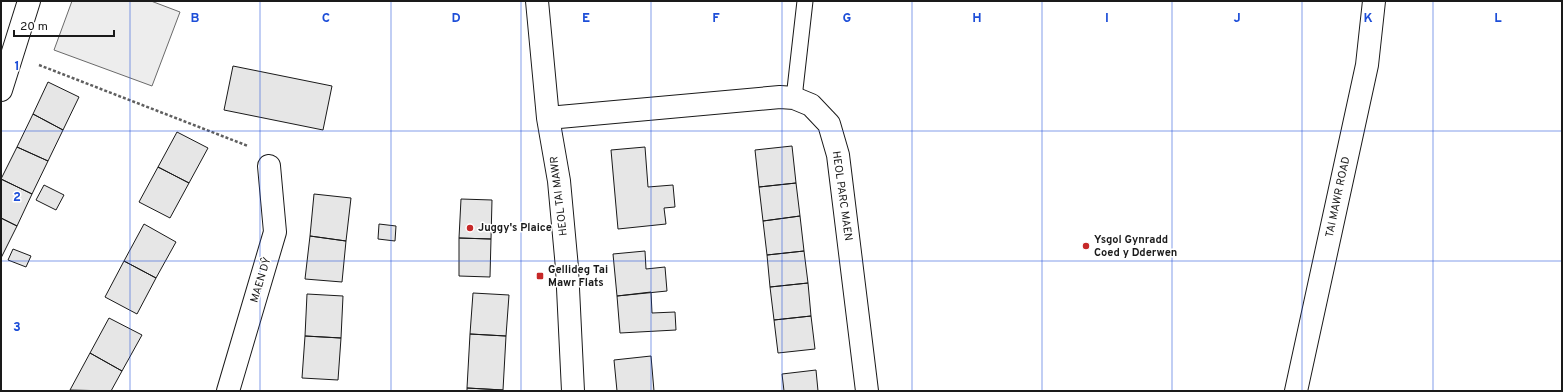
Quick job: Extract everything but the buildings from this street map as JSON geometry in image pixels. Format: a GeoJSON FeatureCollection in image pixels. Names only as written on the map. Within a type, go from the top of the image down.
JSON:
{"type":"FeatureCollection","features":[{"type":"Feature","properties":{"kind":"street"},"geometry":{"type":"LineString","coordinates":[[1,90],[29,1]]}},
{"type":"Feature","properties":{"kind":"street","name":"HEOL TAI MAWR"},"geometry":{"type":"LineString","coordinates":[[536,1],[548,118],[559,182],[567,268],[573,391]]}},
{"type":"Feature","properties":{"kind":"street","name":"TAI MAWR ROAD"},"geometry":{"type":"LineString","coordinates":[[1296,391],[1367,65],[1374,1]]}},
{"type":"Feature","properties":{"kind":"street","name":"HEOL PARC MAEN"},"geometry":{"type":"LineString","coordinates":[[548,118],[772,98],[794,98],[811,105],[830,124],[838,155],[867,391]]}},
{"type":"Feature","properties":{"kind":"street","name":"MAEN DŶ"},"geometry":{"type":"LineString","coordinates":[[228,391],[275,232],[269,166]]}},
{"type":"Feature","properties":{"kind":"lane"},"geometry":{"type":"LineString","coordinates":[[794,98],[805,1]]}},
{"type":"Feature","properties":{"kind":"path"},"geometry":{"type":"LineString","coordinates":[[12,54],[246,145],[266,157],[269,166]]}},
{"type":"Feature","properties":{"kind":"shaded area"},"geometry":{"type":"Polygon","coordinates":[[[72,1],[151,1],[180,12],[152,86],[54,50],[72,1]]]}},
{"type":"Feature","properties":{"kind":"place","name":"Juggy's Plaice"},"geometry":{"type":"Point","coordinates":[470,228]}},
{"type":"Feature","properties":{"kind":"place","name":"Ysgol Gynradd Coed y Dderwen"},"geometry":{"type":"Point","coordinates":[1086,246]}},
{"type":"Feature","properties":{"kind":"place","name":"Gellideg Tai Mawr Flats"},"geometry":{"type":"Point","coordinates":[540,276]}}]}
